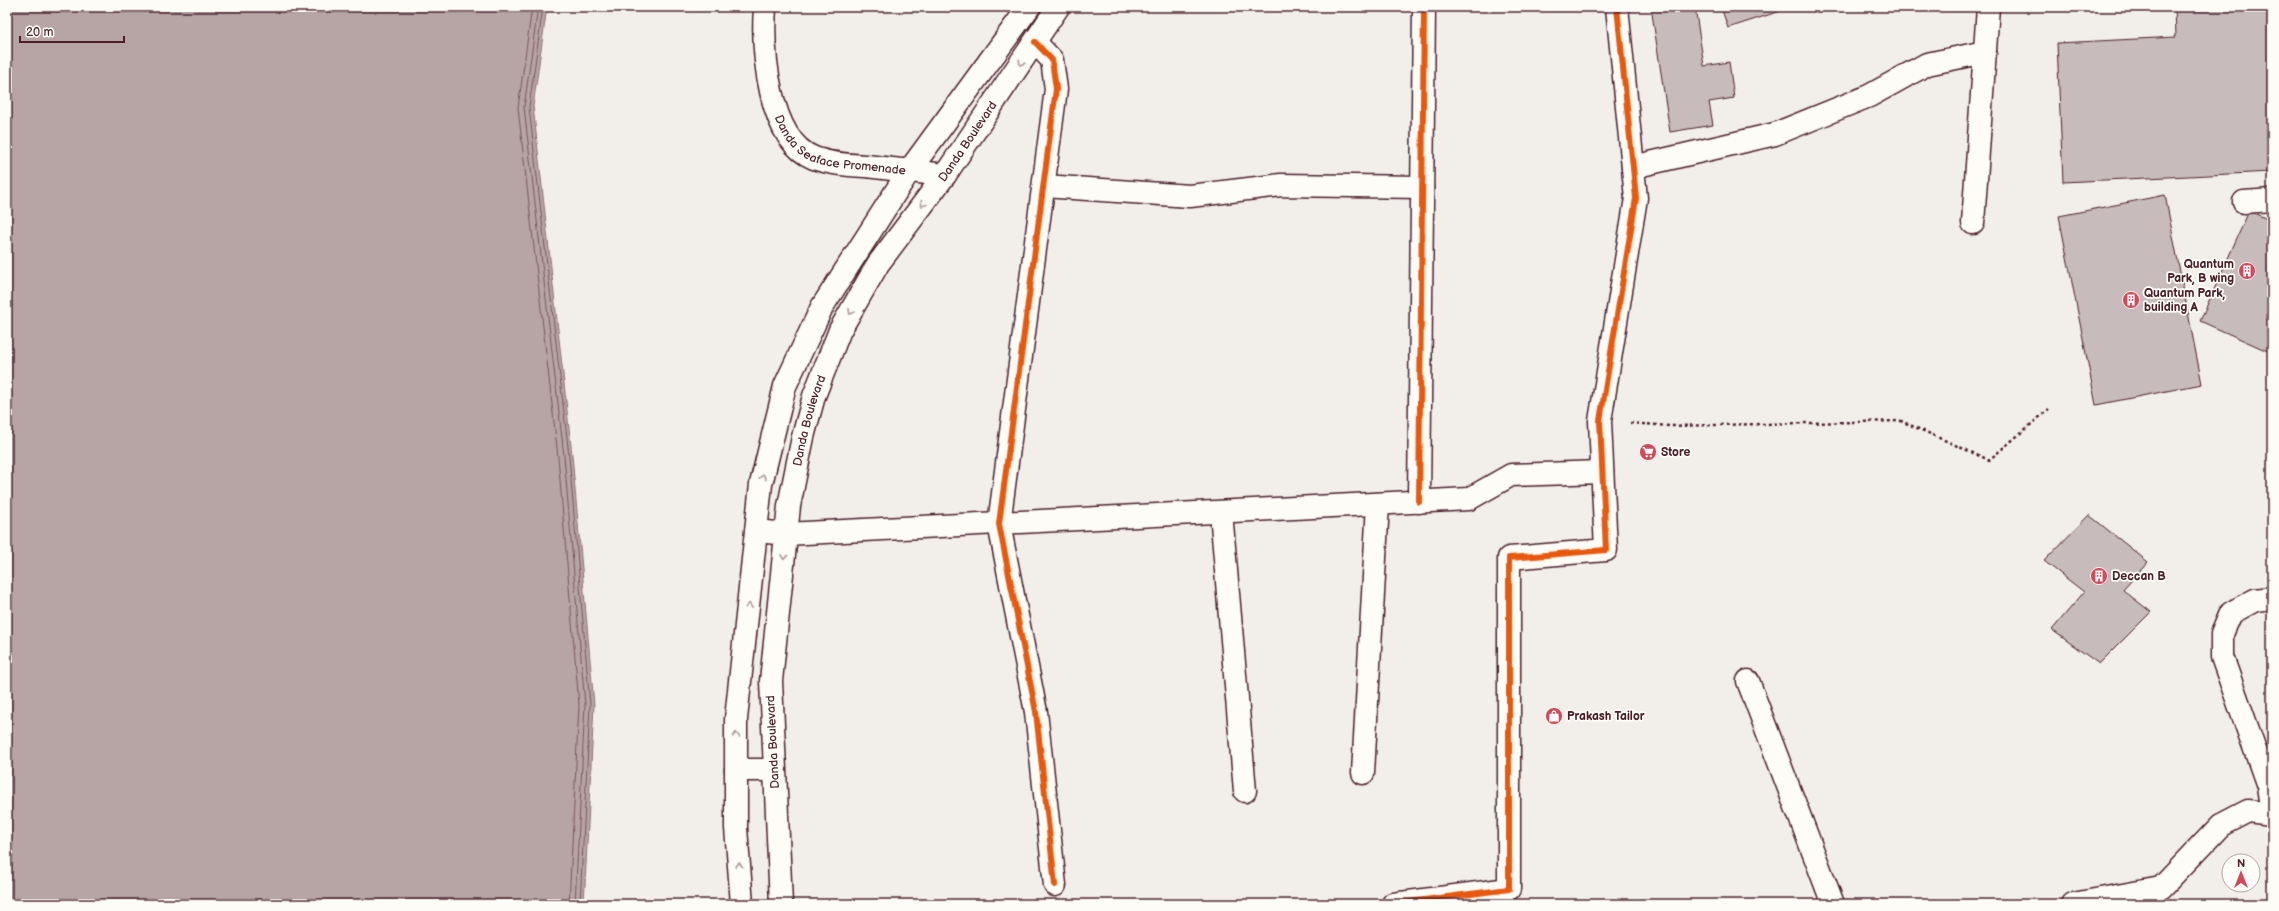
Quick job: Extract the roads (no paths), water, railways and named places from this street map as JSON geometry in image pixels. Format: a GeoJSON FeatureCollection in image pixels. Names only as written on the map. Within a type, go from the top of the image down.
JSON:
{"type":"FeatureCollection","features":[{"type":"Feature","properties":{"kind":"street","name":"Danda Seaface Promenade"},"geometry":{"type":"LineString","coordinates":[[765,7],[767,71],[778,118],[793,144],[814,158],[838,163],[944,176]]}},
{"type":"Feature","properties":{"kind":"street"},"geometry":{"type":"LineString","coordinates":[[742,904],[736,828],[736,719],[761,484],[785,386],[822,307],[909,171],[1029,7]]}},
{"type":"Feature","properties":{"kind":"street","name":"Danda Boulevard"},"geometry":{"type":"LineString","coordinates":[[781,904],[771,681],[786,534],[803,437],[814,396],[840,330],[878,264],[944,176],[1058,7]]}},
{"type":"Feature","properties":{"kind":"street"},"geometry":{"type":"LineString","coordinates":[[1419,502],[1424,7]]}},
{"type":"Feature","properties":{"kind":"street"},"geometry":{"type":"LineString","coordinates":[[1393,904],[1509,888],[1509,558],[1606,550],[1600,421],[1636,198],[1617,7]]}},
{"type":"Feature","properties":{"kind":"street"},"geometry":{"type":"LineString","coordinates":[[1973,223],[1988,7]]}},
{"type":"Feature","properties":{"kind":"street"},"geometry":{"type":"LineString","coordinates":[[1035,42],[1052,60],[1056,89],[999,524],[1036,712],[1054,885]]}},
{"type":"Feature","properties":{"kind":"street"},"geometry":{"type":"LineString","coordinates":[[1633,167],[1775,134],[1869,96],[1927,64],[1985,52]]}},
{"type":"Feature","properties":{"kind":"street"},"geometry":{"type":"LineString","coordinates":[[1044,186],[1190,196],[1281,185],[1422,187]]}},
{"type":"Feature","properties":{"kind":"street"},"geometry":{"type":"LineString","coordinates":[[2244,202],[2272,200]]}},
{"type":"Feature","properties":{"kind":"street"},"geometry":{"type":"LineString","coordinates":[[757,531],[786,534],[1469,500],[1511,475],[1602,472]]}},
{"type":"Feature","properties":{"kind":"street"},"geometry":{"type":"LineString","coordinates":[[1363,773],[1378,504]]}},
{"type":"Feature","properties":{"kind":"street"},"geometry":{"type":"LineString","coordinates":[[1221,512],[1246,791]]}},
{"type":"Feature","properties":{"kind":"street"},"geometry":{"type":"LineString","coordinates":[[2073,904],[2161,888],[2220,825],[2248,811],[2272,814],[2268,786],[2222,657],[2222,634],[2231,613],[2255,600],[2272,598]]}},
{"type":"Feature","properties":{"kind":"street"},"geometry":{"type":"LineString","coordinates":[[1748,681],[1833,904]]}},
{"type":"Feature","properties":{"kind":"street"},"geometry":{"type":"LineString","coordinates":[[736,770],[774,770]]}},
{"type":"Feature","properties":{"kind":"water"},"geometry":{"type":"Polygon","coordinates":[[[7,7],[547,7],[533,106],[572,455],[594,705],[584,904],[7,904],[7,7]]]}},
{"type":"Feature","properties":{"kind":"place","name":"Quantum Park, B wing"},"geometry":{"type":"Point","coordinates":[2247,271]}},
{"type":"Feature","properties":{"kind":"place","name":"Quantum Park, building A"},"geometry":{"type":"Point","coordinates":[2131,300]}},
{"type":"Feature","properties":{"kind":"place","name":"Store"},"geometry":{"type":"Point","coordinates":[1648,452]}},
{"type":"Feature","properties":{"kind":"place","name":"Deccan B"},"geometry":{"type":"Point","coordinates":[2099,576]}},
{"type":"Feature","properties":{"kind":"place","name":"Prakash Tailor"},"geometry":{"type":"Point","coordinates":[1554,716]}}]}
